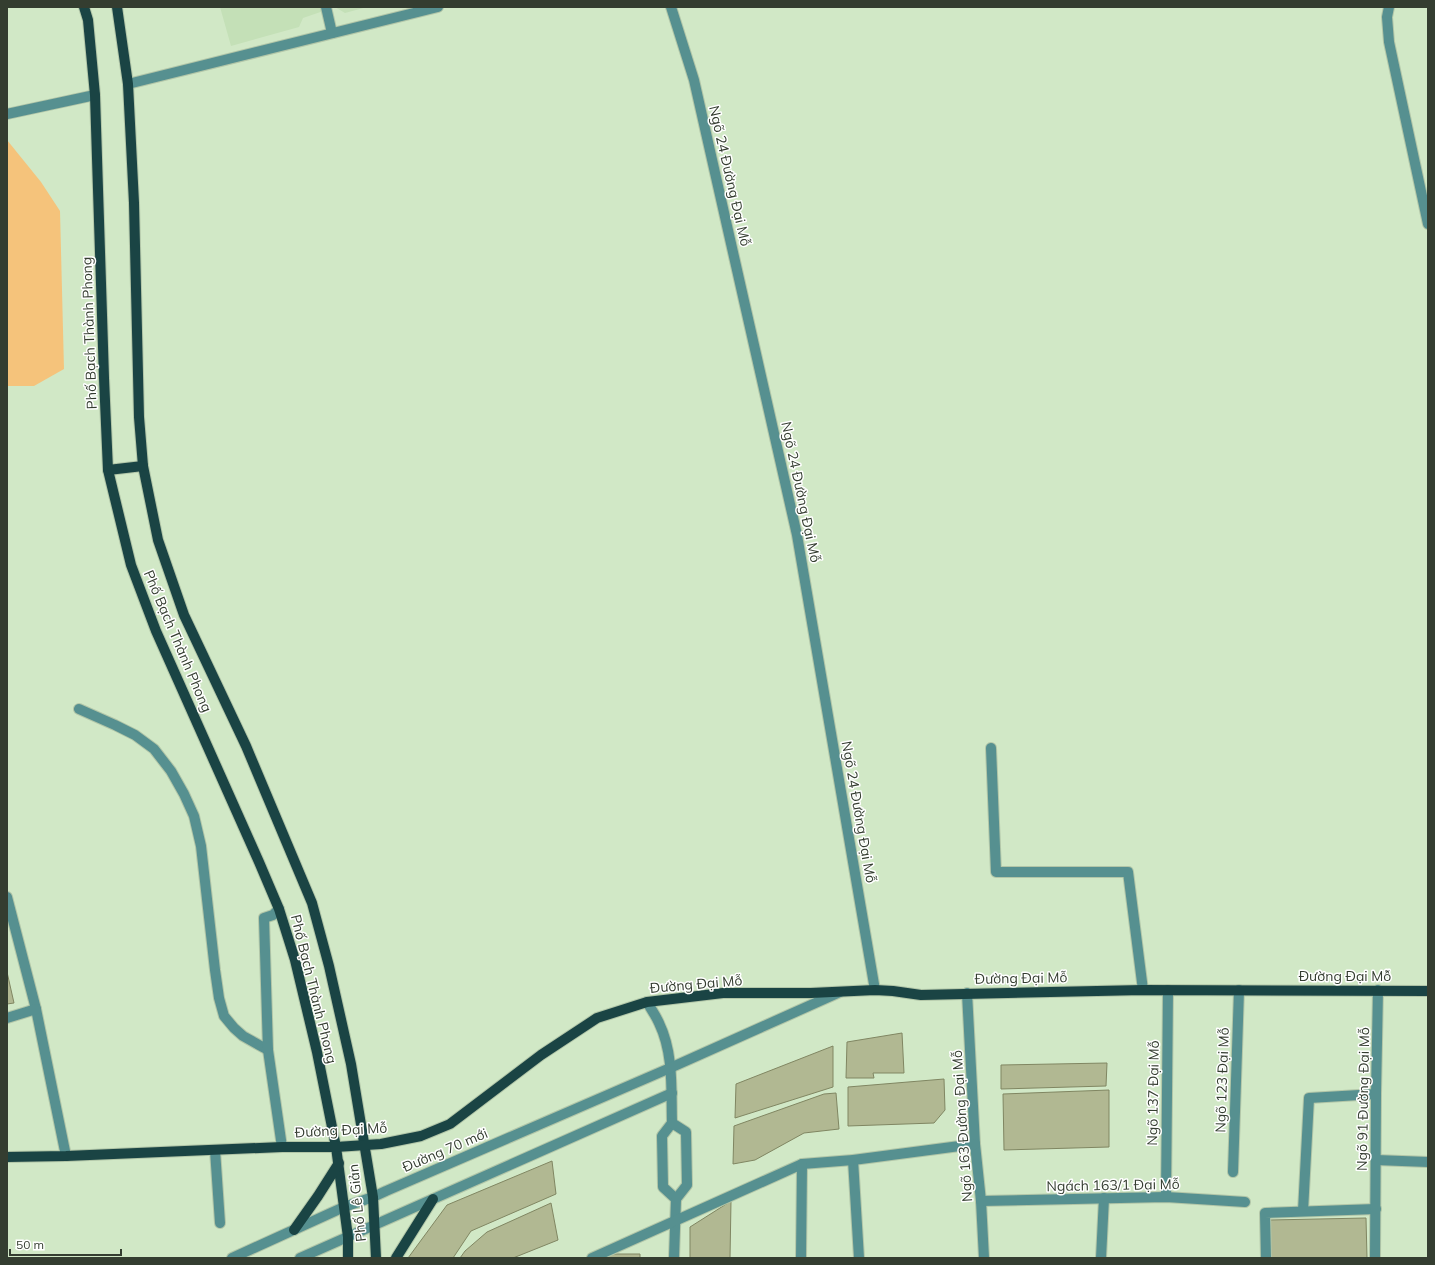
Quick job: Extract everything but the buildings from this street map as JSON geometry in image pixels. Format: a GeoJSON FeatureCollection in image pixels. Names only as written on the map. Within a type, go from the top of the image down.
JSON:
{"type":"FeatureCollection","features":[{"type":"Feature","properties":{"kind":"main road","name":"Phố Bạch Thành Phong"},"geometry":{"type":"LineString","coordinates":[[84,7],[88,20],[95,95],[108,470],[131,565],[156,631],[279,909],[295,960],[318,1052],[336,1147]]}},
{"type":"Feature","properties":{"kind":"main road","name":"Phố Bạch Thành Phong"},"geometry":{"type":"LineString","coordinates":[[118,7],[128,84],[134,203],[139,417],[143,466],[158,540],[184,615],[246,746],[312,903],[329,966],[351,1064],[364,1146]]}},
{"type":"Feature","properties":{"kind":"main road"},"geometry":{"type":"LineString","coordinates":[[108,470],[143,466]]}},
{"type":"Feature","properties":{"kind":"main road","name":"Đường Đại Mỗ"},"geometry":{"type":"LineString","coordinates":[[7,1157],[282,1147],[364,1146],[421,1136],[450,1124],[541,1055],[597,1018],[647,1002],[723,993],[841,992],[875,990],[921,995],[1143,990],[1428,991]]}},
{"type":"Feature","properties":{"kind":"main road","name":"Phố Lê Giản"},"geometry":{"type":"LineString","coordinates":[[364,1146],[373,1198],[376,1258]]}},
{"type":"Feature","properties":{"kind":"main road","name":"Phố Lê Giản"},"geometry":{"type":"LineString","coordinates":[[336,1147],[348,1237],[348,1258]]}},
{"type":"Feature","properties":{"kind":"main road"},"geometry":{"type":"LineString","coordinates":[[294,1230],[318,1196],[338,1163]]}},
{"type":"Feature","properties":{"kind":"main road"},"geometry":{"type":"LineString","coordinates":[[396,1258],[433,1199]]}},
{"type":"Feature","properties":{"kind":"street"},"geometry":{"type":"LineString","coordinates":[[326,7],[332,33]]}},
{"type":"Feature","properties":{"kind":"street"},"geometry":{"type":"LineString","coordinates":[[128,84],[438,7]]}},
{"type":"Feature","properties":{"kind":"street","name":"Ngõ 24 Đường Đại Mỗ"},"geometry":{"type":"LineString","coordinates":[[671,7],[694,80],[797,535],[875,990]]}},
{"type":"Feature","properties":{"kind":"street"},"geometry":{"type":"LineString","coordinates":[[1389,7],[1387,17],[1388,42],[1428,224]]}},
{"type":"Feature","properties":{"kind":"street"},"geometry":{"type":"LineString","coordinates":[[7,114],[95,95]]}},
{"type":"Feature","properties":{"kind":"street"},"geometry":{"type":"LineString","coordinates":[[79,709],[135,735],[154,749],[171,771],[184,794],[194,816],[202,846],[215,970],[219,998],[224,1016],[243,1036],[268,1050]]}},
{"type":"Feature","properties":{"kind":"street"},"geometry":{"type":"LineString","coordinates":[[991,748],[996,872],[1128,872],[1143,990]]}},
{"type":"Feature","properties":{"kind":"street"},"geometry":{"type":"LineString","coordinates":[[7,897],[36,1009],[66,1156]]}},
{"type":"Feature","properties":{"kind":"street"},"geometry":{"type":"LineString","coordinates":[[279,909],[273,915],[264,918],[268,1050],[282,1147]]}},
{"type":"Feature","properties":{"kind":"street","name":"Ngõ 137 Đại Mỗ"},"geometry":{"type":"LineString","coordinates":[[1166,1197],[1168,990]]}},
{"type":"Feature","properties":{"kind":"street","name":"Ngõ 123 Đại Mỗ"},"geometry":{"type":"LineString","coordinates":[[1233,1172],[1239,990]]}},
{"type":"Feature","properties":{"kind":"street","name":"Ngõ 91 Đường Đại Mỗ"},"geometry":{"type":"LineString","coordinates":[[1375,1258],[1378,990]]}},
{"type":"Feature","properties":{"kind":"street","name":"Đường 70 mới"},"geometry":{"type":"LineString","coordinates":[[232,1258],[344,1207],[373,1198],[393,1187],[670,1068],[841,992]]}},
{"type":"Feature","properties":{"kind":"street","name":"Ngõ 163 Đường Đại Mỗ"},"geometry":{"type":"LineString","coordinates":[[967,993],[984,1258]]}},
{"type":"Feature","properties":{"kind":"street"},"geometry":{"type":"LineString","coordinates":[[647,1002],[660,1024],[667,1046],[672,1093],[672,1123],[662,1136],[663,1187],[676,1199]]}},
{"type":"Feature","properties":{"kind":"street"},"geometry":{"type":"LineString","coordinates":[[7,1018],[36,1009]]}},
{"type":"Feature","properties":{"kind":"street"},"geometry":{"type":"LineString","coordinates":[[300,1258],[672,1093]]}},
{"type":"Feature","properties":{"kind":"street"},"geometry":{"type":"LineString","coordinates":[[1303,1211],[1309,1098],[1376,1094]]}},
{"type":"Feature","properties":{"kind":"street"},"geometry":{"type":"LineString","coordinates":[[672,1123],[686,1132],[687,1185],[676,1199],[674,1258]]}},
{"type":"Feature","properties":{"kind":"street"},"geometry":{"type":"LineString","coordinates":[[592,1258],[802,1164],[853,1160],[976,1144]]}},
{"type":"Feature","properties":{"kind":"street"},"geometry":{"type":"LineString","coordinates":[[215,1150],[220,1222]]}},
{"type":"Feature","properties":{"kind":"street"},"geometry":{"type":"LineString","coordinates":[[853,1160],[859,1258]]}},
{"type":"Feature","properties":{"kind":"street"},"geometry":{"type":"LineString","coordinates":[[1376,1160],[1428,1162]]}},
{"type":"Feature","properties":{"kind":"street"},"geometry":{"type":"LineString","coordinates":[[801,1258],[802,1164]]}},
{"type":"Feature","properties":{"kind":"street","name":"Ngách 163/1 Đại Mỗ"},"geometry":{"type":"LineString","coordinates":[[981,1201],[1166,1197],[1245,1202]]}},
{"type":"Feature","properties":{"kind":"street"},"geometry":{"type":"LineString","coordinates":[[1101,1258],[1104,1198]]}},
{"type":"Feature","properties":{"kind":"street"},"geometry":{"type":"LineString","coordinates":[[1266,1258],[1265,1213],[1376,1209]]}},
{"type":"Feature","properties":{"kind":"shaded area"},"geometry":{"type":"Polygon","coordinates":[[[220,7],[335,7],[303,18],[299,27],[231,46],[220,7]]]}},
{"type":"Feature","properties":{"kind":"shaded area"},"geometry":{"type":"Polygon","coordinates":[[[335,7],[367,7],[345,13],[335,7]]]}},
{"type":"Feature","properties":{"kind":"shaded area"},"geometry":{"type":"Polygon","coordinates":[[[7,140],[41,182],[60,211],[64,369],[34,386],[7,386],[7,140]]]}}]}
